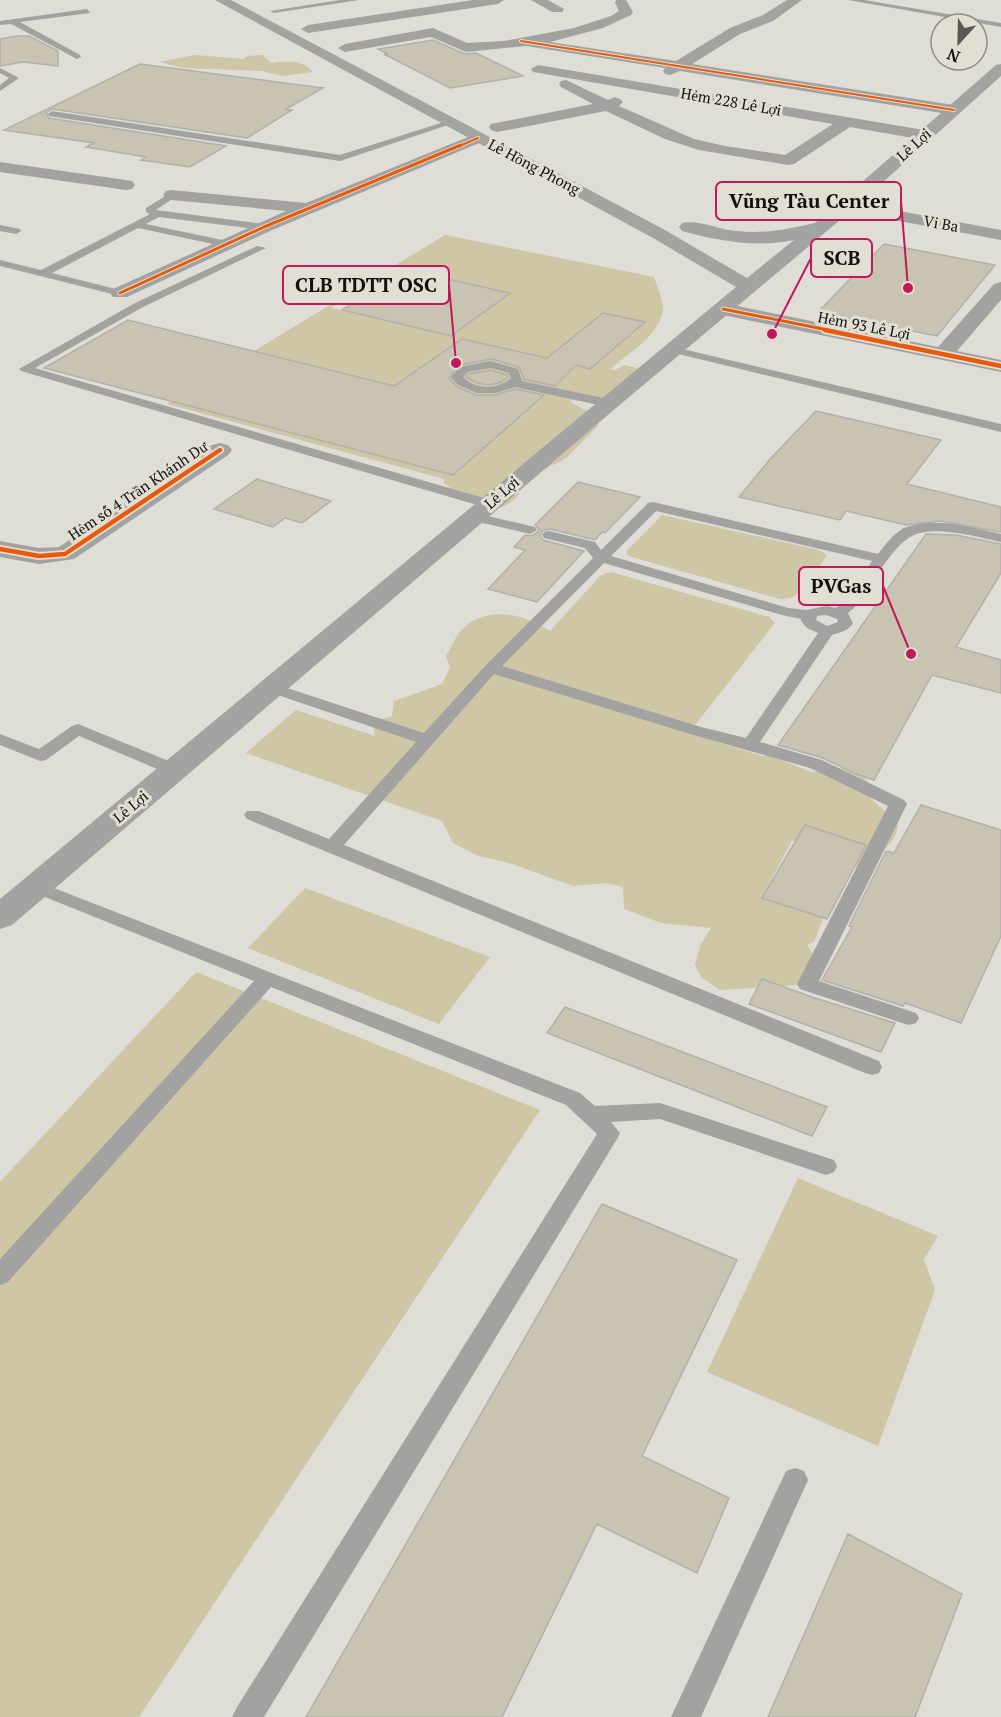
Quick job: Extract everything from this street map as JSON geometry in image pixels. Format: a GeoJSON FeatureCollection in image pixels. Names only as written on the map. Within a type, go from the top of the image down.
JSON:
{"type":"FeatureCollection","features":[{"type":"Feature","properties":{"kind":"main road","name":"Lê Hồng Phong"},"geometry":{"type":"LineString","coordinates":[[221,0],[450,123],[519,138]]}},
{"type":"Feature","properties":{"kind":"main road"},"geometry":{"type":"LineString","coordinates":[[254,0],[365,58]]}},
{"type":"Feature","properties":{"kind":"main road"},"geometry":{"type":"LineString","coordinates":[[311,48],[341,46]]}},
{"type":"Feature","properties":{"kind":"main road","name":"Lê Lợi"},"geometry":{"type":"LineString","coordinates":[[0,917],[608,403],[674,351],[846,206],[1001,68]]}},
{"type":"Feature","properties":{"kind":"main road","name":"Lê Hồng Phong"},"geometry":{"type":"LineString","coordinates":[[483,130],[749,287]]}},
{"type":"Feature","properties":{"kind":"main road"},"geometry":{"type":"LineString","coordinates":[[768,272],[682,224],[727,236],[768,238],[804,232],[825,223]]}},
{"type":"Feature","properties":{"kind":"main road"},"geometry":{"type":"LineString","coordinates":[[682,248],[716,243]]}},
{"type":"Feature","properties":{"kind":"street"},"geometry":{"type":"LineString","coordinates":[[417,0],[464,20]]}},
{"type":"Feature","properties":{"kind":"street"},"geometry":{"type":"LineString","coordinates":[[308,29],[498,0]]}},
{"type":"Feature","properties":{"kind":"street"},"geometry":{"type":"LineString","coordinates":[[537,0],[557,9]]}},
{"type":"Feature","properties":{"kind":"street"},"geometry":{"type":"LineString","coordinates":[[120,293],[483,130],[608,106],[735,31],[768,18],[796,0]]}},
{"type":"Feature","properties":{"kind":"street"},"geometry":{"type":"LineString","coordinates":[[433,32],[468,48],[521,41],[601,25],[624,14],[625,7],[621,3]]}},
{"type":"Feature","properties":{"kind":"street"},"geometry":{"type":"LineString","coordinates":[[341,46],[451,28]]}},
{"type":"Feature","properties":{"kind":"street"},"geometry":{"type":"LineString","coordinates":[[521,41],[954,110]]}},
{"type":"Feature","properties":{"kind":"street","name":"Hẻm 228 Lê Lợi"},"geometry":{"type":"LineString","coordinates":[[608,106],[538,69],[924,135]]}},
{"type":"Feature","properties":{"kind":"street"},"geometry":{"type":"LineString","coordinates":[[608,106],[707,147],[788,160],[847,122]]}},
{"type":"Feature","properties":{"kind":"street"},"geometry":{"type":"LineString","coordinates":[[0,167],[126,185]]}},
{"type":"Feature","properties":{"kind":"street"},"geometry":{"type":"LineString","coordinates":[[172,195],[309,208]]}},
{"type":"Feature","properties":{"kind":"street","name":"Vi Ba"},"geometry":{"type":"LineString","coordinates":[[846,206],[1001,235]]}},
{"type":"Feature","properties":{"kind":"street"},"geometry":{"type":"LineString","coordinates":[[943,354],[1001,288]]}},
{"type":"Feature","properties":{"kind":"street","name":"Hẻm 93 Lê Lợi"},"geometry":{"type":"LineString","coordinates":[[723,309],[1001,366]]}},
{"type":"Feature","properties":{"kind":"street","name":"Hẻm số 4 Trần Khánh Dư"},"geometry":{"type":"LineString","coordinates":[[0,549],[39,556],[65,554],[220,450]]}},
{"type":"Feature","properties":{"kind":"lane"},"geometry":{"type":"LineString","coordinates":[[274,11],[356,0]]}},
{"type":"Feature","properties":{"kind":"lane"},"geometry":{"type":"LineString","coordinates":[[851,0],[1001,25]]}},
{"type":"Feature","properties":{"kind":"lane"},"geometry":{"type":"LineString","coordinates":[[0,23],[87,11]]}},
{"type":"Feature","properties":{"kind":"lane"},"geometry":{"type":"LineString","coordinates":[[12,21],[76,57]]}},
{"type":"Feature","properties":{"kind":"lane"},"geometry":{"type":"LineString","coordinates":[[0,70],[15,78],[0,89]]}},
{"type":"Feature","properties":{"kind":"lane"},"geometry":{"type":"LineString","coordinates":[[52,114],[340,158],[450,123]]}},
{"type":"Feature","properties":{"kind":"lane"},"geometry":{"type":"LineString","coordinates":[[172,195],[149,210],[158,214],[264,227]]}},
{"type":"Feature","properties":{"kind":"lane"},"geometry":{"type":"LineString","coordinates":[[42,274],[158,214]]}},
{"type":"Feature","properties":{"kind":"lane"},"geometry":{"type":"LineString","coordinates":[[137,225],[227,244]]}},
{"type":"Feature","properties":{"kind":"lane"},"geometry":{"type":"LineString","coordinates":[[0,228],[16,231]]}},
{"type":"Feature","properties":{"kind":"lane"},"geometry":{"type":"LineString","coordinates":[[261,248],[139,305],[25,369],[482,510],[530,530]]}},
{"type":"Feature","properties":{"kind":"lane"},"geometry":{"type":"LineString","coordinates":[[0,263],[120,293]]}},
{"type":"Feature","properties":{"kind":"lane"},"geometry":{"type":"LineString","coordinates":[[674,351],[1001,428]]}},
{"type":"Feature","properties":{"kind":"lane"},"geometry":{"type":"LineString","coordinates":[[515,383],[608,403]]}},
{"type":"Feature","properties":{"kind":"lane"},"geometry":{"type":"LineString","coordinates":[[332,848],[491,668],[653,506],[880,559]]}},
{"type":"Feature","properties":{"kind":"lane"},"geometry":{"type":"LineString","coordinates":[[549,535],[590,545],[601,558],[788,612],[808,615],[821,610],[838,613],[851,606],[880,559],[909,531],[933,529],[971,531],[1001,538]]}},
{"type":"Feature","properties":{"kind":"lane"},"geometry":{"type":"LineString","coordinates":[[808,615],[811,625],[828,630],[840,628],[846,623],[838,613]]}},
{"type":"Feature","properties":{"kind":"lane"},"geometry":{"type":"LineString","coordinates":[[750,744],[828,630]]}},
{"type":"Feature","properties":{"kind":"lane"},"geometry":{"type":"LineString","coordinates":[[491,668],[696,731],[816,764],[898,804],[807,984],[909,1018]]}},
{"type":"Feature","properties":{"kind":"lane"},"geometry":{"type":"LineString","coordinates":[[272,688],[427,740]]}},
{"type":"Feature","properties":{"kind":"lane"},"geometry":{"type":"LineString","coordinates":[[0,739],[40,756],[78,729],[175,770]]}},
{"type":"Feature","properties":{"kind":"lane"},"geometry":{"type":"LineString","coordinates":[[253,815],[872,1067]]}},
{"type":"Feature","properties":{"kind":"lane"},"geometry":{"type":"LineString","coordinates":[[36,886],[573,1099],[609,1133],[247,1717]]}},
{"type":"Feature","properties":{"kind":"lane"},"geometry":{"type":"LineString","coordinates":[[0,1275],[268,978]]}},
{"type":"Feature","properties":{"kind":"lane"},"geometry":{"type":"LineString","coordinates":[[589,1115],[660,1111],[826,1166]]}},
{"type":"Feature","properties":{"kind":"lane"},"geometry":{"type":"LineString","coordinates":[[686,1717],[795,1480]]}},
{"type":"Feature","properties":{"kind":"shaded area"},"geometry":{"type":"Polygon","coordinates":[[[195,55],[243,59],[248,56],[263,55],[271,63],[299,63],[313,72],[282,76],[262,71],[184,68],[159,62],[195,55]]]}},
{"type":"Feature","properties":{"kind":"shaded area"},"geometry":{"type":"Polygon","coordinates":[[[445,235],[654,277],[662,301],[661,318],[650,335],[610,369],[615,370],[625,365],[636,368],[638,372],[605,397],[593,403],[572,400],[570,402],[601,418],[597,427],[565,459],[538,472],[516,469],[508,475],[519,487],[519,495],[509,504],[499,508],[489,509],[472,503],[444,483],[444,479],[167,404],[445,235]],[[361,290],[331,308],[451,336],[509,293],[361,290]],[[603,313],[547,359],[590,369],[645,322],[603,313]],[[462,339],[449,349],[542,357],[462,339]],[[416,379],[404,389],[176,402],[448,474],[523,414],[515,408],[519,404],[416,379]]]}},
{"type":"Feature","properties":{"kind":"shaded area"},"geometry":{"type":"Polygon","coordinates":[[[662,515],[819,550],[827,555],[802,590],[796,595],[780,599],[628,556],[626,551],[662,515]]]}},
{"type":"Feature","properties":{"kind":"shaded area"},"geometry":{"type":"Polygon","coordinates":[[[611,572],[769,617],[775,623],[696,724],[689,725],[562,693],[762,756],[770,756],[812,772],[844,768],[866,778],[871,799],[898,822],[890,844],[858,867],[806,853],[792,840],[762,898],[823,918],[814,942],[807,945],[813,954],[799,985],[720,990],[701,977],[695,965],[700,946],[711,928],[661,923],[624,909],[623,887],[606,883],[573,886],[512,864],[476,855],[453,843],[442,821],[246,753],[296,710],[375,736],[372,722],[392,716],[394,701],[442,684],[450,667],[446,656],[458,635],[467,625],[477,619],[498,614],[520,617],[550,631],[601,575],[611,572]]]}},
{"type":"Feature","properties":{"kind":"shaded area"},"geometry":{"type":"Polygon","coordinates":[[[305,888],[490,957],[439,1024],[248,948],[305,888]]]}},
{"type":"Feature","properties":{"kind":"shaded area"},"geometry":{"type":"Polygon","coordinates":[[[196,972],[540,1110],[139,1717],[0,1717],[0,1182],[196,972]]]}},
{"type":"Feature","properties":{"kind":"shaded area"},"geometry":{"type":"Polygon","coordinates":[[[798,1178],[938,1236],[924,1259],[935,1290],[878,1446],[707,1372],[798,1178]]]}},
{"type":"Feature","properties":{"kind":"building"},"geometry":{"type":"Polygon","coordinates":[[[29,36],[58,51],[58,66],[23,62],[0,66],[0,39],[29,36]]]}},
{"type":"Feature","properties":{"kind":"building"},"geometry":{"type":"Polygon","coordinates":[[[433,40],[465,54],[476,53],[523,76],[450,88],[378,49],[433,40]]]}},
{"type":"Feature","properties":{"kind":"building"},"geometry":{"type":"Polygon","coordinates":[[[140,64],[323,88],[286,109],[292,110],[247,138],[52,109],[46,113],[49,118],[226,146],[190,167],[141,160],[146,157],[86,147],[94,143],[4,130],[140,64]]]}},
{"type":"Feature","properties":{"kind":"building"},"geometry":{"type":"Polygon","coordinates":[[[884,244],[995,265],[937,336],[818,312],[884,244]]]}},
{"type":"Feature","properties":{"kind":"building"},"geometry":{"type":"Polygon","coordinates":[[[406,270],[510,293],[451,336],[342,310],[406,270]]]}},
{"type":"Feature","properties":{"kind":"building"},"geometry":{"type":"Polygon","coordinates":[[[603,313],[645,322],[590,369],[576,365],[555,386],[524,379],[519,367],[492,359],[458,365],[449,378],[457,387],[476,395],[496,395],[515,389],[544,395],[453,475],[44,368],[128,320],[394,386],[462,339],[547,358],[603,313]]]}},
{"type":"Feature","properties":{"kind":"building"},"geometry":{"type":"Polygon","coordinates":[[[491,370],[508,377],[499,383],[487,385],[466,377],[469,374],[491,370]]]}},
{"type":"Feature","properties":{"kind":"building"},"geometry":{"type":"Polygon","coordinates":[[[816,411],[941,440],[907,484],[1001,507],[1001,532],[940,521],[906,525],[846,511],[840,520],[739,497],[771,458],[816,411]]]}},
{"type":"Feature","properties":{"kind":"building"},"geometry":{"type":"Polygon","coordinates":[[[257,479],[331,501],[302,523],[285,518],[273,527],[214,509],[257,479]]]}},
{"type":"Feature","properties":{"kind":"building"},"geometry":{"type":"Polygon","coordinates":[[[578,482],[640,497],[605,533],[602,532],[595,540],[550,529],[542,531],[540,536],[543,540],[584,551],[537,602],[488,589],[525,550],[514,547],[525,535],[531,536],[538,532],[539,529],[535,525],[578,482]]]}},
{"type":"Feature","properties":{"kind":"building"},"geometry":{"type":"Polygon","coordinates":[[[926,534],[956,535],[1001,544],[1001,573],[956,647],[1001,660],[1001,693],[932,675],[874,780],[823,758],[778,745],[926,534]]]}},
{"type":"Feature","properties":{"kind":"building"},"geometry":{"type":"Polygon","coordinates":[[[921,805],[1001,830],[1001,936],[961,1023],[905,1003],[903,1006],[822,980],[852,927],[849,926],[886,851],[894,853],[921,805]]]}},
{"type":"Feature","properties":{"kind":"building"},"geometry":{"type":"Polygon","coordinates":[[[805,825],[866,845],[827,919],[762,898],[805,825]]]}},
{"type":"Feature","properties":{"kind":"building"},"geometry":{"type":"Polygon","coordinates":[[[762,979],[895,1023],[881,1052],[749,1004],[762,979]]]}},
{"type":"Feature","properties":{"kind":"building"},"geometry":{"type":"Polygon","coordinates":[[[565,1007],[827,1107],[812,1136],[547,1033],[565,1007]]]}},
{"type":"Feature","properties":{"kind":"building"},"geometry":{"type":"Polygon","coordinates":[[[602,1204],[737,1260],[642,1456],[729,1498],[697,1573],[597,1524],[502,1717],[306,1717],[602,1204]]]}},
{"type":"Feature","properties":{"kind":"building"},"geometry":{"type":"Polygon","coordinates":[[[848,1534],[962,1594],[915,1717],[768,1717],[848,1534]]]}},
{"type":"Feature","properties":{"kind":"cycle path"},"geometry":{"type":"LineString","coordinates":[[521,41],[954,110]]}},
{"type":"Feature","properties":{"kind":"cycle path"},"geometry":{"type":"LineString","coordinates":[[120,293],[264,227],[478,138]]}},
{"type":"Feature","properties":{"kind":"cycle path"},"geometry":{"type":"LineString","coordinates":[[723,309],[1001,366]]}},
{"type":"Feature","properties":{"kind":"cycle path"},"geometry":{"type":"LineString","coordinates":[[0,549],[39,556],[65,554],[220,450]]}},
{"type":"Feature","properties":{"kind":"place","name":"Vũng Tàu Center"},"geometry":{"type":"Point","coordinates":[908,288]}},
{"type":"Feature","properties":{"kind":"place","name":"SCB"},"geometry":{"type":"Point","coordinates":[772,334]}},
{"type":"Feature","properties":{"kind":"place","name":"CLB TDTT OSC"},"geometry":{"type":"Point","coordinates":[456,363]}},
{"type":"Feature","properties":{"kind":"place","name":"PVGas"},"geometry":{"type":"Point","coordinates":[911,654]}}]}
